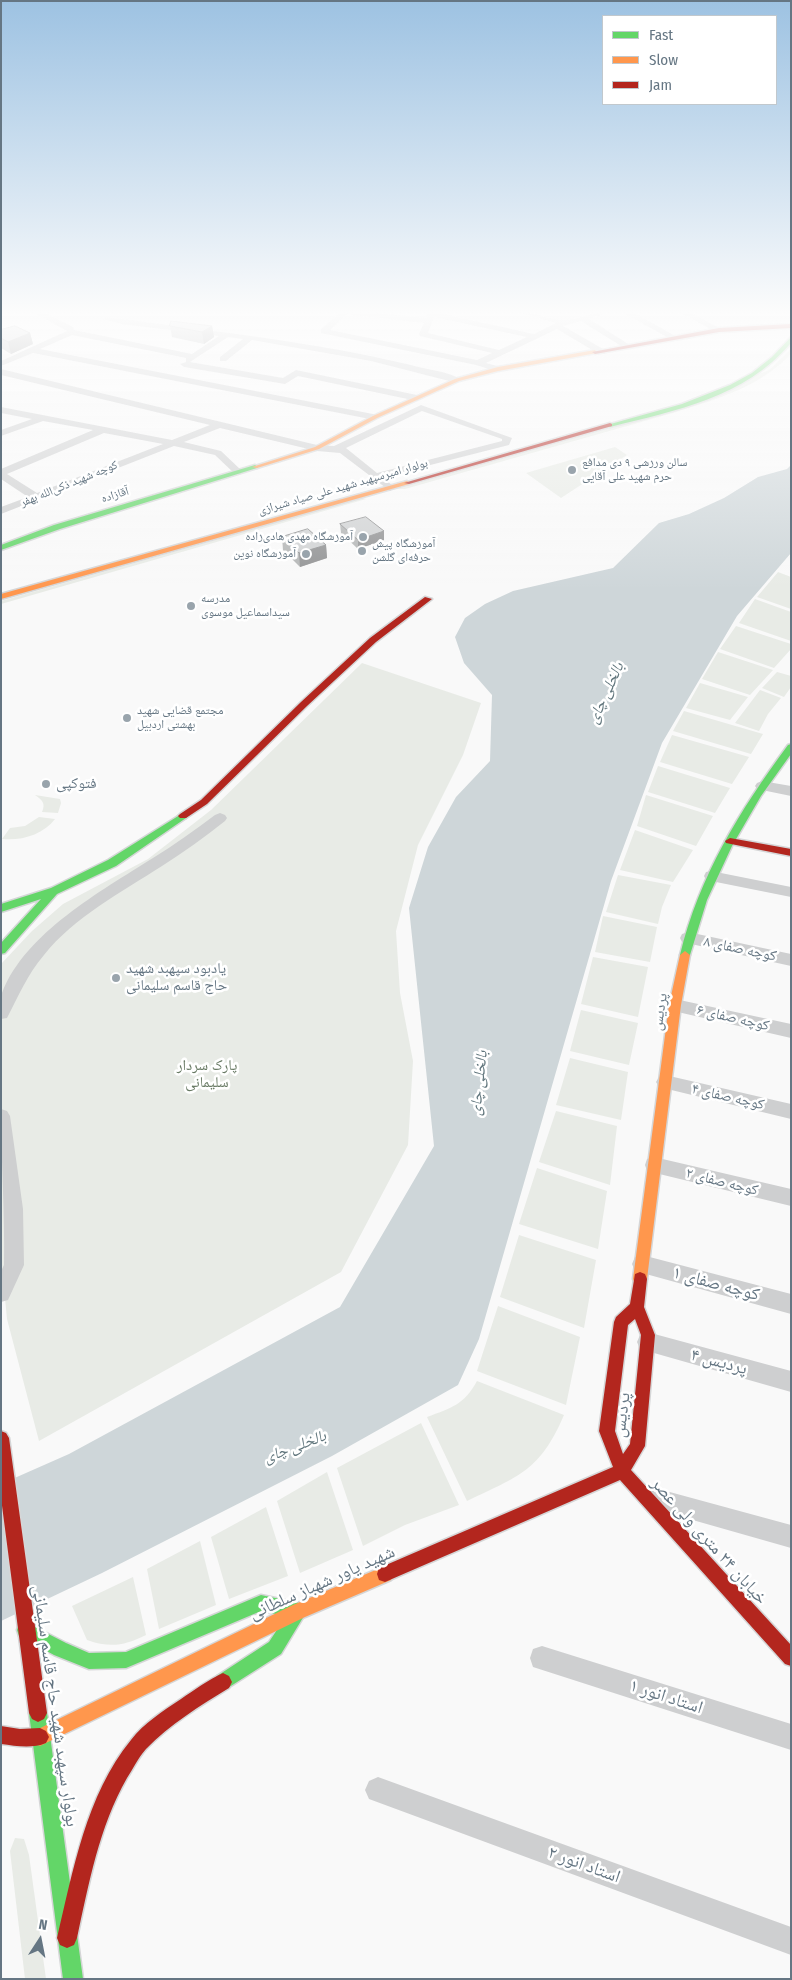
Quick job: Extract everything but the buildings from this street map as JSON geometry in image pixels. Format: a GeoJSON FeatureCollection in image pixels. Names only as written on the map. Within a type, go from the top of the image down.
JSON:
{"type":"FeatureCollection","features":[{"type":"Feature","properties":{"kind":"street"},"geometry":{"type":"LineString","coordinates":[[142,405],[317,448],[343,450],[393,491]]}},
{"type":"Feature","properties":{"kind":"street"},"geometry":{"type":"LineString","coordinates":[[314,405],[375,417]]}},
{"type":"Feature","properties":{"kind":"street","name":"آقازاده"},"geometry":{"type":"LineString","coordinates":[[1,548],[57,526],[317,448],[401,405]]}},
{"type":"Feature","properties":{"kind":"street","name":"بولوار امیرسپهبد شهید علی صیاد شیرازی"},"geometry":{"type":"LineString","coordinates":[[1,607],[678,405]]}},
{"type":"Feature","properties":{"kind":"street","name":"بولوار امیرسپهبد شهید علی صیاد شیرازی"},"geometry":{"type":"LineString","coordinates":[[1,597],[704,405]]}},
{"type":"Feature","properties":{"kind":"street"},"geometry":{"type":"LineString","coordinates":[[336,450],[421,408],[507,438],[506,442],[377,476]]}},
{"type":"Feature","properties":{"kind":"street"},"geometry":{"type":"LineString","coordinates":[[1,410],[40,419],[105,429],[218,454],[238,472]]}},
{"type":"Feature","properties":{"kind":"street"},"geometry":{"type":"LineString","coordinates":[[1,433],[40,419]]}},
{"type":"Feature","properties":{"kind":"street","name":"کوچه شهید ذکی‌الله بهفر"},"geometry":{"type":"LineString","coordinates":[[1,511],[221,424]]}},
{"type":"Feature","properties":{"kind":"street"},"geometry":{"type":"LineString","coordinates":[[1,474],[105,429]]}},
{"type":"Feature","properties":{"kind":"street"},"geometry":{"type":"LineString","coordinates":[[1,474],[36,497]]}},
{"type":"Feature","properties":{"kind":"street"},"geometry":{"type":"LineString","coordinates":[[1,908],[55,891],[112,863],[204,802],[304,704],[373,640],[428,599]]}},
{"type":"Feature","properties":{"kind":"street","name":"پردیس"},"geometry":{"type":"LineString","coordinates":[[622,1471],[637,1446],[648,1334],[637,1308],[675,1005],[688,938],[711,876],[730,842],[742,829],[762,786],[791,747]]}},
{"type":"Feature","properties":{"kind":"street"},"geometry":{"type":"LineString","coordinates":[[762,786],[791,791]]}},
{"type":"Feature","properties":{"kind":"street"},"geometry":{"type":"LineString","coordinates":[[1,1013],[22,971],[33,956],[59,929],[90,906],[195,840],[220,818]]}},
{"type":"Feature","properties":{"kind":"street"},"geometry":{"type":"LineString","coordinates":[[730,842],[791,853]]}},
{"type":"Feature","properties":{"kind":"street"},"geometry":{"type":"LineString","coordinates":[[711,876],[791,892]]}},
{"type":"Feature","properties":{"kind":"street"},"geometry":{"type":"LineString","coordinates":[[19,892],[55,891]]}},
{"type":"Feature","properties":{"kind":"street"},"geometry":{"type":"LineString","coordinates":[[1,950],[55,891]]}},
{"type":"Feature","properties":{"kind":"street","name":"کوچه صفای ۸"},"geometry":{"type":"LineString","coordinates":[[688,938],[791,960]]}},
{"type":"Feature","properties":{"kind":"street","name":"کوچه صفای ۶"},"geometry":{"type":"LineString","coordinates":[[675,1005],[791,1031]]}},
{"type":"Feature","properties":{"kind":"street","name":"کوچه صفای ۴"},"geometry":{"type":"LineString","coordinates":[[665,1082],[791,1112]]}},
{"type":"Feature","properties":{"kind":"street"},"geometry":{"type":"LineString","coordinates":[[1,1116],[14,1208],[14,1265],[1,1293]]}},
{"type":"Feature","properties":{"kind":"street","name":"کوچه صفای ۲"},"geometry":{"type":"LineString","coordinates":[[654,1165],[791,1198]]}},
{"type":"Feature","properties":{"kind":"street","name":"کوچه صفای ۱"},"geometry":{"type":"LineString","coordinates":[[642,1264],[791,1304]]}},
{"type":"Feature","properties":{"kind":"street","name":"پردیس"},"geometry":{"type":"LineString","coordinates":[[622,1471],[607,1431],[621,1322],[637,1308]]}},
{"type":"Feature","properties":{"kind":"street","name":"پردیس ۴"},"geometry":{"type":"LineString","coordinates":[[647,1342],[791,1382]]}},
{"type":"Feature","properties":{"kind":"street","name":"بولوار سپهبد شهید حاج قاسم سلیمانی"},"geometry":{"type":"LineString","coordinates":[[1,1438],[25,1630],[73,1979]]}},
{"type":"Feature","properties":{"kind":"street","name":"خیابان ۲۴ متری ولی عصر"},"geometry":{"type":"LineString","coordinates":[[622,1471],[791,1658]]}},
{"type":"Feature","properties":{"kind":"street","name":"شهید یاور شهباز سلطانی"},"geometry":{"type":"LineString","coordinates":[[40,1736],[298,1611],[622,1471]]}},
{"type":"Feature","properties":{"kind":"street"},"geometry":{"type":"LineString","coordinates":[[645,1496],[791,1537]]}},
{"type":"Feature","properties":{"kind":"street"},"geometry":{"type":"LineString","coordinates":[[25,1630],[60,1649],[89,1661],[126,1660],[261,1603],[298,1611],[275,1648],[170,1716],[139,1744],[118,1776],[100,1811],[86,1854],[67,1938]]}},
{"type":"Feature","properties":{"kind":"street","name":"استاد انور ۱"},"geometry":{"type":"LineString","coordinates":[[542,1658],[791,1737]]}},
{"type":"Feature","properties":{"kind":"street"},"geometry":{"type":"LineString","coordinates":[[1,1736],[20,1738],[40,1736]]}},
{"type":"Feature","properties":{"kind":"street","name":"استاد انور ۲"},"geometry":{"type":"LineString","coordinates":[[378,1790],[791,1941]]}},
{"type":"Feature","properties":{"kind":"green space"},"geometry":{"type":"Polygon","coordinates":[[[674,405],[697,405],[405,489],[397,489],[627,423],[674,405]]]}},
{"type":"Feature","properties":{"kind":"green space","name":"سالن ورزشی ۹ دی مدافع حرم شهید علی آقایی"},"geometry":{"type":"Polygon","coordinates":[[[615,447],[627,455],[561,498],[526,473],[615,447]]]}},
{"type":"Feature","properties":{"kind":"green space"},"geometry":{"type":"Polygon","coordinates":[[[362,498],[366,499],[1,604],[1,601],[362,498]]]}},
{"type":"Feature","properties":{"kind":"green space"},"geometry":{"type":"Polygon","coordinates":[[[778,572],[791,577],[791,609],[757,597],[778,572]]]}},
{"type":"Feature","properties":{"kind":"green space"},"geometry":{"type":"Polygon","coordinates":[[[755,599],[791,612],[791,641],[739,623],[755,599]]]}},
{"type":"Feature","properties":{"kind":"green space"},"geometry":{"type":"Polygon","coordinates":[[[736,626],[791,644],[791,649],[774,668],[720,649],[736,626]]]}},
{"type":"Feature","properties":{"kind":"green space"},"geometry":{"type":"Polygon","coordinates":[[[718,652],[773,670],[750,695],[702,679],[718,652]]]}},
{"type":"Feature","properties":{"kind":"green space","name":"پارک سردار سلیمانی"},"geometry":{"type":"Polygon","coordinates":[[[362,663],[481,703],[463,755],[418,845],[396,931],[400,993],[413,1061],[408,1145],[341,1272],[39,1441],[7,1319],[1,1257],[1,964],[32,931],[63,904],[148,859],[211,810],[362,663]]]}},
{"type":"Feature","properties":{"kind":"green space"},"geometry":{"type":"Polygon","coordinates":[[[777,672],[791,676],[791,687],[784,697],[762,688],[777,672]]]}},
{"type":"Feature","properties":{"kind":"green space"},"geometry":{"type":"Polygon","coordinates":[[[700,683],[748,697],[730,720],[686,708],[700,683]]]}},
{"type":"Feature","properties":{"kind":"green space"},"geometry":{"type":"Polygon","coordinates":[[[760,690],[781,698],[768,714],[759,731],[735,723],[760,690]]]}},
{"type":"Feature","properties":{"kind":"green space"},"geometry":{"type":"Polygon","coordinates":[[[684,711],[763,734],[751,754],[673,731],[684,711]]]}},
{"type":"Feature","properties":{"kind":"green space"},"geometry":{"type":"Polygon","coordinates":[[[672,735],[749,757],[732,784],[660,762],[672,735]]]}},
{"type":"Feature","properties":{"kind":"green space"},"geometry":{"type":"Polygon","coordinates":[[[658,766],[730,788],[715,813],[648,792],[658,766]]]}},
{"type":"Feature","properties":{"kind":"green space"},"geometry":{"type":"Polygon","coordinates":[[[35,795],[60,799],[61,803],[58,813],[42,812],[43,802],[35,795]]]}},
{"type":"Feature","properties":{"kind":"green space"},"geometry":{"type":"Polygon","coordinates":[[[646,795],[713,816],[696,846],[637,826],[646,795]]]}},
{"type":"Feature","properties":{"kind":"green space"},"geometry":{"type":"Polygon","coordinates":[[[39,817],[55,819],[50,825],[31,836],[17,839],[2,839],[10,828],[25,826],[39,817]]]}},
{"type":"Feature","properties":{"kind":"green space"},"geometry":{"type":"Polygon","coordinates":[[[635,830],[693,850],[673,882],[620,870],[635,830]]]}},
{"type":"Feature","properties":{"kind":"green space"},"geometry":{"type":"Polygon","coordinates":[[[618,875],[671,885],[662,907],[658,924],[606,912],[618,875]]]}},
{"type":"Feature","properties":{"kind":"green space"},"geometry":{"type":"Polygon","coordinates":[[[603,916],[657,927],[650,962],[595,952],[603,916]]]}},
{"type":"Feature","properties":{"kind":"green space"},"geometry":{"type":"Polygon","coordinates":[[[593,957],[648,967],[638,1017],[581,1004],[593,957]]]}},
{"type":"Feature","properties":{"kind":"green space"},"geometry":{"type":"Polygon","coordinates":[[[581,1010],[638,1023],[629,1065],[570,1051],[581,1010]]]}},
{"type":"Feature","properties":{"kind":"green space"},"geometry":{"type":"Polygon","coordinates":[[[570,1058],[628,1072],[621,1120],[556,1105],[570,1058]]]}},
{"type":"Feature","properties":{"kind":"green space"},"geometry":{"type":"Polygon","coordinates":[[[556,1111],[617,1126],[610,1185],[539,1162],[556,1111]]]}},
{"type":"Feature","properties":{"kind":"green space"},"geometry":{"type":"Polygon","coordinates":[[[537,1168],[607,1191],[598,1249],[519,1224],[537,1168]]]}},
{"type":"Feature","properties":{"kind":"green space"},"geometry":{"type":"Polygon","coordinates":[[[519,1235],[596,1260],[584,1328],[500,1297],[519,1235]]]}},
{"type":"Feature","properties":{"kind":"green space"},"geometry":{"type":"Polygon","coordinates":[[[498,1306],[580,1337],[566,1405],[477,1371],[498,1306]]]}},
{"type":"Feature","properties":{"kind":"green space"},"geometry":{"type":"Polygon","coordinates":[[[477,1381],[564,1415],[546,1449],[526,1470],[501,1485],[467,1501],[427,1417],[462,1401],[477,1381]]]}},
{"type":"Feature","properties":{"kind":"green space"},"geometry":{"type":"Polygon","coordinates":[[[421,1423],[459,1505],[405,1525],[363,1546],[337,1468],[421,1423]]]}},
{"type":"Feature","properties":{"kind":"green space"},"geometry":{"type":"Polygon","coordinates":[[[327,1472],[353,1550],[300,1573],[277,1501],[327,1472]]]}},
{"type":"Feature","properties":{"kind":"green space"},"geometry":{"type":"Polygon","coordinates":[[[266,1507],[288,1576],[229,1599],[211,1537],[266,1507]]]}},
{"type":"Feature","properties":{"kind":"green space"},"geometry":{"type":"Polygon","coordinates":[[[200,1541],[216,1605],[159,1629],[147,1569],[200,1541]]]}},
{"type":"Feature","properties":{"kind":"green space"},"geometry":{"type":"Polygon","coordinates":[[[133,1577],[146,1635],[131,1642],[117,1645],[87,1640],[72,1606],[133,1577]]]}},
{"type":"Feature","properties":{"kind":"green space"},"geometry":{"type":"Polygon","coordinates":[[[15,1838],[24,1839],[29,1855],[46,1979],[25,1979],[10,1851],[15,1838]]]}},
{"type":"Feature","properties":{"kind":"water","name":"بالخلی چای"},"geometry":{"type":"Polygon","coordinates":[[[791,465],[791,553],[737,616],[662,743],[611,881],[479,1339],[458,1385],[332,1456],[102,1573],[1,1621],[1,1484],[69,1454],[340,1307],[434,1146],[409,908],[428,847],[456,797],[490,761],[492,695],[464,663],[455,637],[465,618],[485,604],[513,591],[613,568],[659,523],[689,514],[724,498],[758,477],[787,469],[791,465]]]}},
{"type":"Feature","properties":{"kind":"traffic: fast"},"geometry":{"type":"LineString","coordinates":[[610,425],[683,405]]}},
{"type":"Feature","properties":{"kind":"traffic: fast"},"geometry":{"type":"LineString","coordinates":[[1,548],[57,527],[255,467]]}},
{"type":"Feature","properties":{"kind":"traffic: fast"},"geometry":{"type":"LineString","coordinates":[[685,955],[701,900],[713,873],[742,819],[791,747]]}},
{"type":"Feature","properties":{"kind":"traffic: fast"},"geometry":{"type":"LineString","coordinates":[[1,908],[55,891],[112,863],[183,816]]}},
{"type":"Feature","properties":{"kind":"traffic: fast"},"geometry":{"type":"LineString","coordinates":[[1,950],[52,894]]}},
{"type":"Feature","properties":{"kind":"traffic: fast"},"geometry":{"type":"LineString","coordinates":[[25,1630],[60,1649],[89,1661],[126,1660],[261,1603],[299,1611],[275,1648],[223,1682]]}},
{"type":"Feature","properties":{"kind":"traffic: fast"},"geometry":{"type":"LineString","coordinates":[[38,1713],[73,1979]]}},
{"type":"Feature","properties":{"kind":"traffic: slow"},"geometry":{"type":"LineString","coordinates":[[255,467],[317,448],[401,405]]}},
{"type":"Feature","properties":{"kind":"traffic: slow"},"geometry":{"type":"LineString","coordinates":[[1,597],[407,483]]}},
{"type":"Feature","properties":{"kind":"traffic: slow"},"geometry":{"type":"LineString","coordinates":[[640,1279],[675,1005],[685,955]]}},
{"type":"Feature","properties":{"kind":"traffic: slow"},"geometry":{"type":"LineString","coordinates":[[40,1737],[299,1611],[385,1574]]}},
{"type":"Feature","properties":{"kind":"traffic: jam"},"geometry":{"type":"LineString","coordinates":[[407,483],[610,425]]}},
{"type":"Feature","properties":{"kind":"traffic: jam"},"geometry":{"type":"LineString","coordinates":[[183,816],[204,802],[304,704],[373,640],[428,599]]}},
{"type":"Feature","properties":{"kind":"traffic: jam"},"geometry":{"type":"LineString","coordinates":[[730,841],[791,853]]}},
{"type":"Feature","properties":{"kind":"traffic: jam"},"geometry":{"type":"LineString","coordinates":[[622,1471],[637,1446],[648,1335],[637,1307],[640,1279]]}},
{"type":"Feature","properties":{"kind":"traffic: jam"},"geometry":{"type":"LineString","coordinates":[[637,1307],[621,1322],[607,1431],[622,1471],[791,1658]]}},
{"type":"Feature","properties":{"kind":"traffic: jam"},"geometry":{"type":"LineString","coordinates":[[1,1438],[38,1713]]}},
{"type":"Feature","properties":{"kind":"traffic: jam"},"geometry":{"type":"LineString","coordinates":[[385,1574],[622,1471]]}},
{"type":"Feature","properties":{"kind":"traffic: jam"},"geometry":{"type":"LineString","coordinates":[[67,1938],[88,1848],[95,1827],[113,1785],[125,1765],[138,1745],[159,1725],[223,1682]]}},
{"type":"Feature","properties":{"kind":"traffic: jam"},"geometry":{"type":"LineString","coordinates":[[1,1735],[20,1738],[40,1737]]}},
{"type":"Feature","properties":{"kind":"place","name":"سالن ورزشی ۹ دی مدافع حرم شهید علی آقایی"},"geometry":{"type":"Point","coordinates":[572,470]}},
{"type":"Feature","properties":{"kind":"place","name":"آموزشگاه مهدی هادی‌زاده"},"geometry":{"type":"Point","coordinates":[363,537]}},
{"type":"Feature","properties":{"kind":"place","name":"آموزشگاه پیش حرفه‌ای گلشن"},"geometry":{"type":"Point","coordinates":[362,551]}},
{"type":"Feature","properties":{"kind":"place","name":"آموزشگاه نوین"},"geometry":{"type":"Point","coordinates":[306,554]}},
{"type":"Feature","properties":{"kind":"place","name":"مدرسه سیداسماعیل موسوی"},"geometry":{"type":"Point","coordinates":[191,606]}},
{"type":"Feature","properties":{"kind":"place","name":"مجتمع قضایی شهید بهشتی اردبیل"},"geometry":{"type":"Point","coordinates":[127,718]}},
{"type":"Feature","properties":{"kind":"place","name":"فتوکپی"},"geometry":{"type":"Point","coordinates":[46,784]}},
{"type":"Feature","properties":{"kind":"place","name":"یادبود سپهبد شهید حاج قاسم سلیمانی"},"geometry":{"type":"Point","coordinates":[116,978]}}]}
